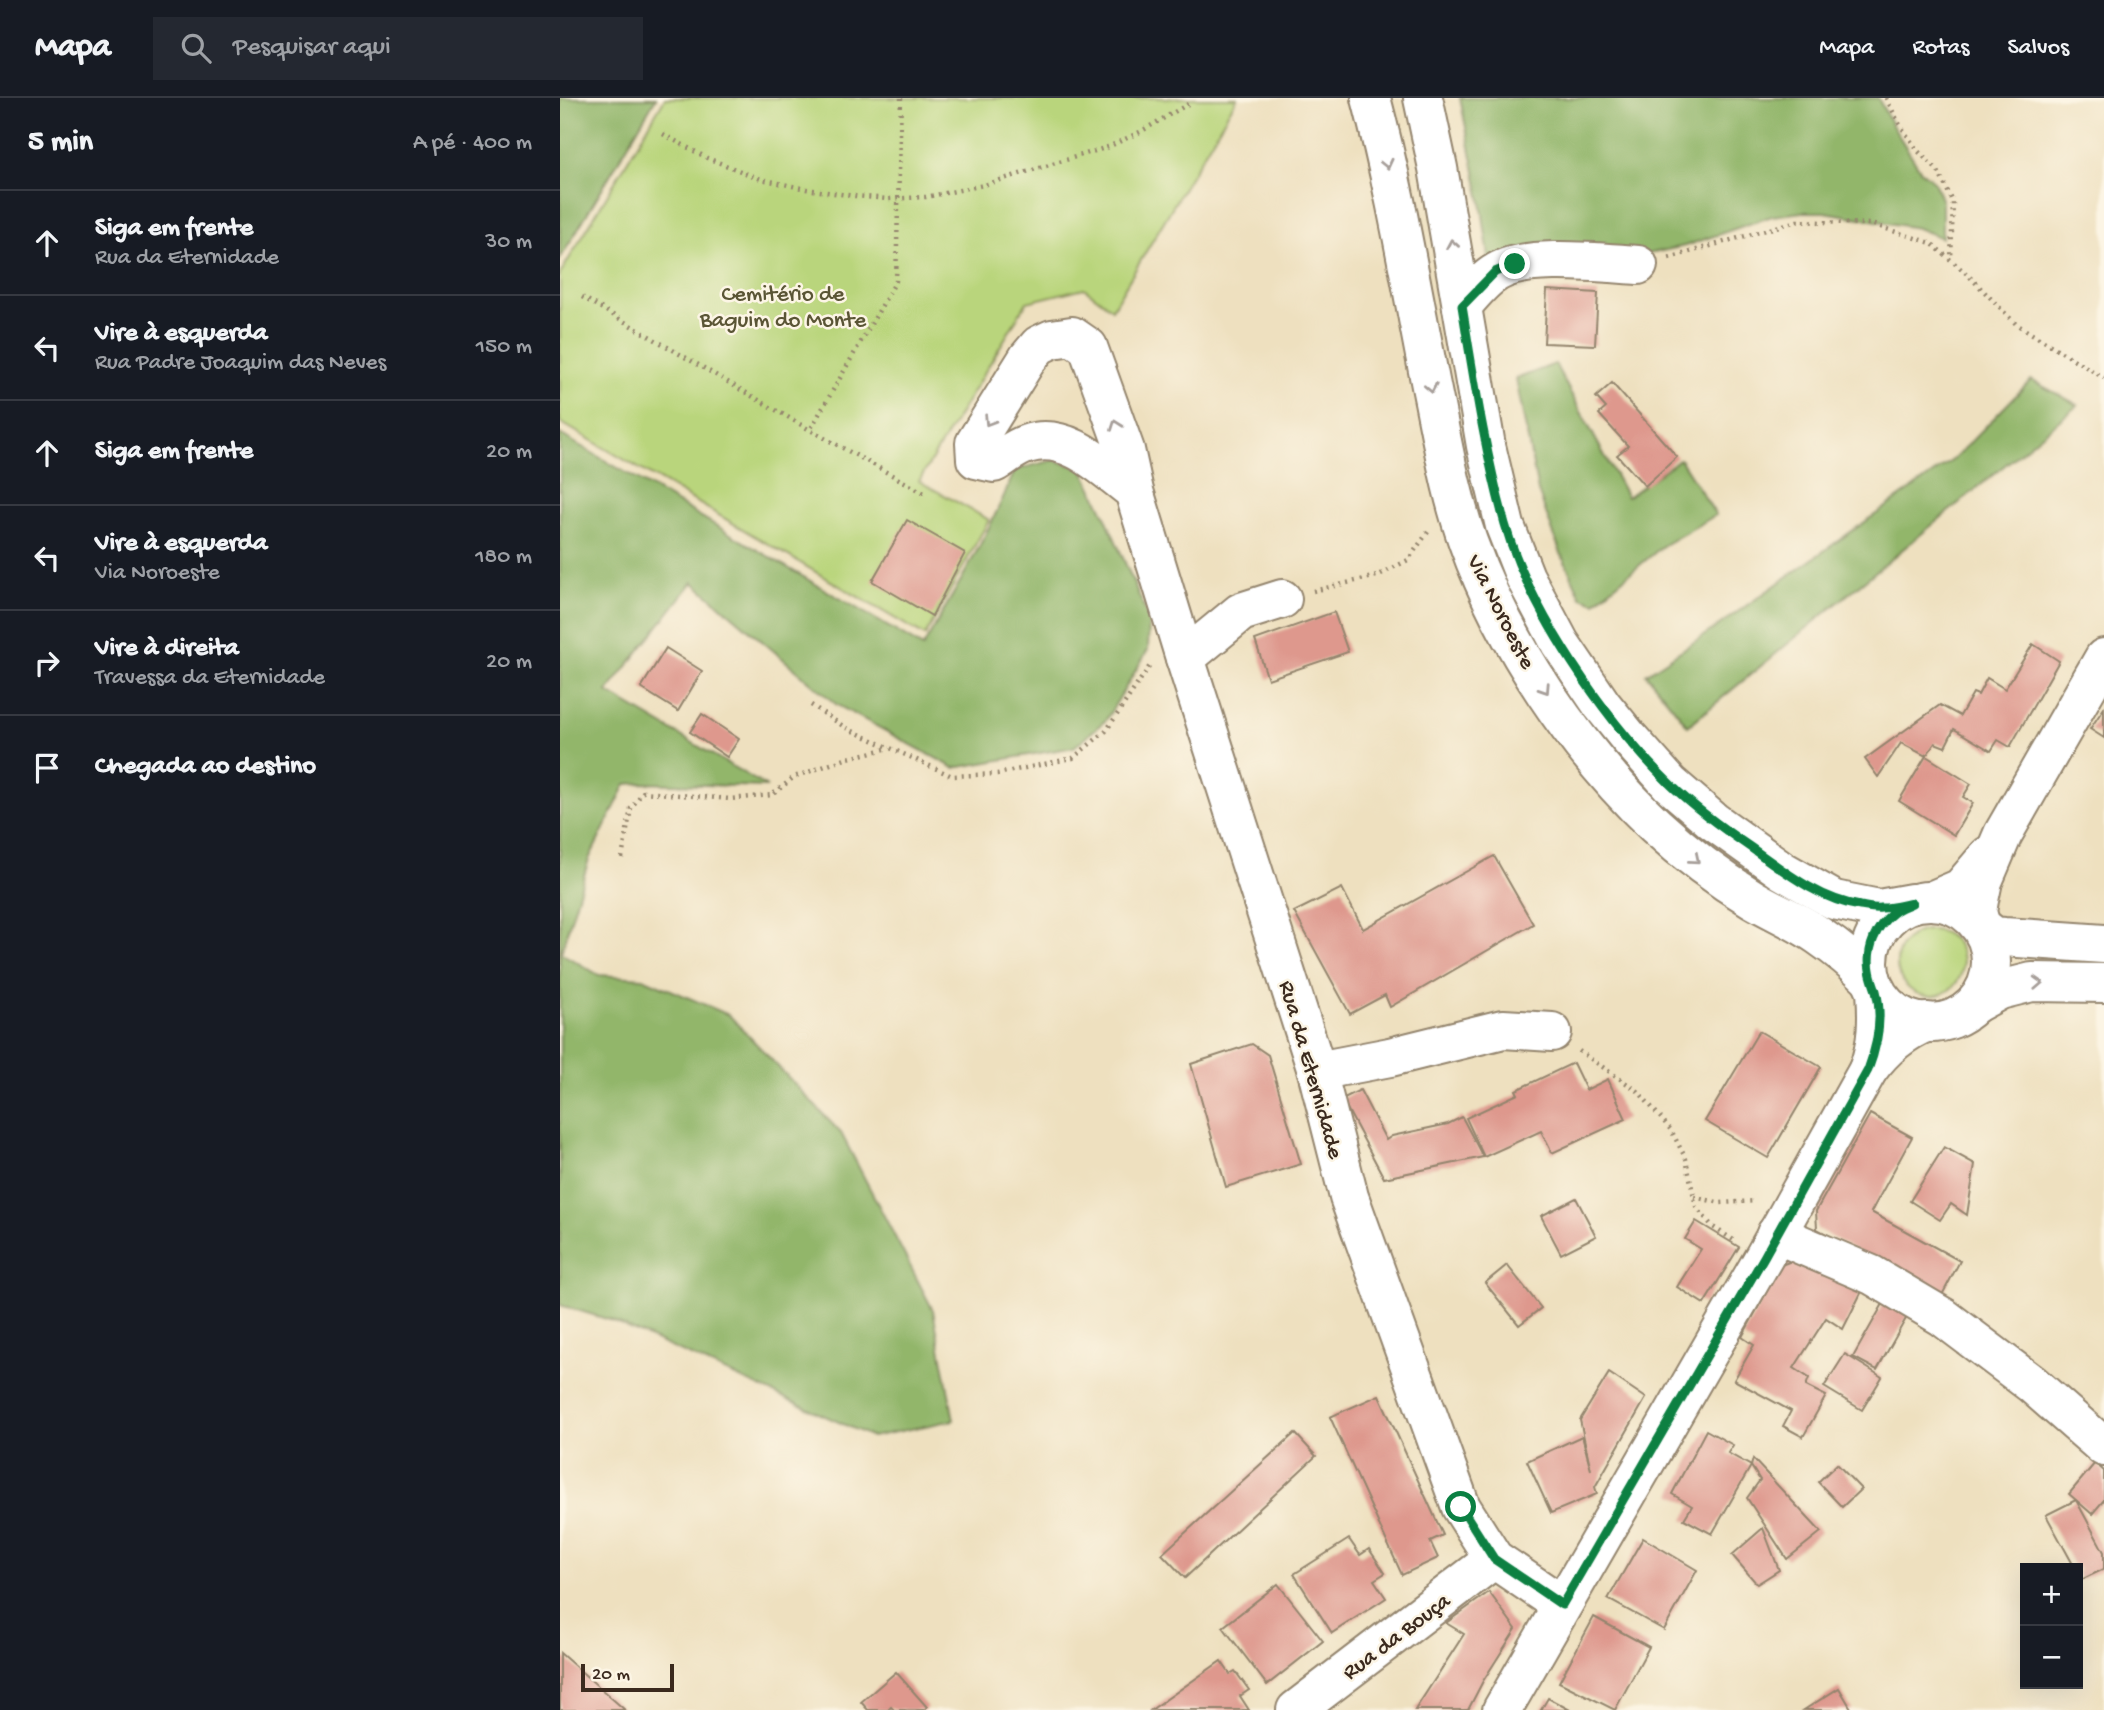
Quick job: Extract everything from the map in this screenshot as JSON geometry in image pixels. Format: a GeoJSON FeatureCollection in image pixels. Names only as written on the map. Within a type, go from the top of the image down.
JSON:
{"type":"FeatureCollection","features":[{"type":"Feature","properties":{"kind":"street","name":"Via Noroeste"},"geometry":{"type":"LineString","coordinates":[[1371,98],[1402,229],[1445,458],[1469,544],[1496,608],[1518,648],[1561,715],[1602,768],[1655,825],[1711,872],[1818,935],[1857,966],[1874,986]]}},
{"type":"Feature","properties":{"kind":"street","name":"Via Noroeste"},"geometry":{"type":"LineString","coordinates":[[1423,98],[1438,167],[1486,446],[1505,526],[1525,577],[1560,643],[1602,705],[1670,784],[1713,821],[1783,871],[1822,895],[1847,904],[1879,909],[1923,902]]}},
{"type":"Feature","properties":{"kind":"street"},"geometry":{"type":"LineString","coordinates":[[1462,306],[1495,272],[1515,264],[1577,261],[1638,265]]}},
{"type":"Feature","properties":{"kind":"street","name":"Rua da Eternidade"},"geometry":{"type":"LineString","coordinates":[[1134,491],[1079,450],[1054,441],[1027,444],[994,463],[976,459],[975,443],[1028,358],[1040,345],[1052,339],[1072,336],[1088,347],[1125,450],[1134,491],[1182,647],[1317,1071],[1349,1197],[1461,1507],[1494,1559],[1562,1605]]}},
{"type":"Feature","properties":{"kind":"street"},"geometry":{"type":"LineString","coordinates":[[1182,647],[1241,612],[1282,599]]}},
{"type":"Feature","properties":{"kind":"street"},"geometry":{"type":"LineString","coordinates":[[1976,1003],[1986,986],[1992,967],[1990,947],[1977,912],[1991,860],[2003,834],[2104,658]]}},
{"type":"Feature","properties":{"kind":"street"},"geometry":{"type":"LineString","coordinates":[[1868,1070],[1878,1035],[1874,986],[1869,967],[1871,946],[1880,927],[1894,912],[1961,888],[2003,834]]}},
{"type":"Feature","properties":{"kind":"street"},"geometry":{"type":"LineString","coordinates":[[1923,902],[1952,904],[1970,914],[1994,936],[2104,944]]}},
{"type":"Feature","properties":{"kind":"street"},"geometry":{"type":"LineString","coordinates":[[1874,986],[1885,1004],[1902,1016],[1922,1023],[1941,1022],[1960,1016],[1976,1003],[2000,990],[2032,982],[2104,983]]}},
{"type":"Feature","properties":{"kind":"street"},"geometry":{"type":"LineString","coordinates":[[1502,1710],[1868,1070],[1880,1054],[1899,1037],[1928,1022]]}},
{"type":"Feature","properties":{"kind":"street"},"geometry":{"type":"LineString","coordinates":[[1317,1071],[1390,1057],[1503,1029],[1552,1032]]}},
{"type":"Feature","properties":{"kind":"street"},"geometry":{"type":"LineString","coordinates":[[1770,1245],[1872,1275],[1942,1317],[2032,1384],[2104,1447]]}},
{"type":"Feature","properties":{"kind":"street","name":"Rua da Bouça"},"geometry":{"type":"LineString","coordinates":[[1296,1710],[1494,1559]]}},
{"type":"Feature","properties":{"kind":"path"},"geometry":{"type":"LineString","coordinates":[[810,430],[896,281],[901,98]]}},
{"type":"Feature","properties":{"kind":"path"},"geometry":{"type":"LineString","coordinates":[[1886,98],[1912,142],[1938,171],[1953,202],[1951,260]]}},
{"type":"Feature","properties":{"kind":"path"},"geometry":{"type":"LineString","coordinates":[[663,134],[707,158],[761,179],[830,194],[926,197],[984,185],[1108,147],[1188,104]]}},
{"type":"Feature","properties":{"kind":"path"},"geometry":{"type":"LineString","coordinates":[[1638,265],[1687,254],[1797,220],[1871,224],[1931,243],[2016,324],[2104,378]]}},
{"type":"Feature","properties":{"kind":"path"},"geometry":{"type":"LineString","coordinates":[[582,297],[810,430],[928,495]]}},
{"type":"Feature","properties":{"kind":"path"},"geometry":{"type":"LineString","coordinates":[[1282,599],[1377,576],[1408,560],[1431,527]]}},
{"type":"Feature","properties":{"kind":"path"},"geometry":{"type":"LineString","coordinates":[[811,705],[846,728],[952,776],[997,775],[1073,758],[1106,731],[1155,659],[1182,647]]}},
{"type":"Feature","properties":{"kind":"path"},"geometry":{"type":"LineString","coordinates":[[622,858],[631,808],[643,792],[730,800],[772,795],[794,777],[848,758],[891,748]]}},
{"type":"Feature","properties":{"kind":"path"},"geometry":{"type":"LineString","coordinates":[[1552,1032],[1638,1091],[1671,1130],[1686,1158],[1696,1207],[1713,1227],[1770,1245]]}},
{"type":"Feature","properties":{"kind":"path"},"geometry":{"type":"LineString","coordinates":[[1694,1198],[1721,1203],[1760,1201],[1803,1186]]}},
{"type":"Feature","properties":{"kind":"green space"},"geometry":{"type":"Polygon","coordinates":[[[560,98],[656,98],[560,259],[560,98]]]}},
{"type":"Feature","properties":{"kind":"green space","name":"Cemitério de Baguim do Monte"},"geometry":{"type":"Polygon","coordinates":[[[665,98],[1237,98],[1112,309],[1084,288],[1027,302],[919,481],[989,520],[925,636],[560,422],[560,274],[665,98]]]}},
{"type":"Feature","properties":{"kind":"green space"},"geometry":{"type":"Polygon","coordinates":[[[1460,98],[1878,98],[1921,171],[1934,181],[1942,202],[1942,238],[1917,228],[1825,212],[1802,212],[1772,216],[1685,246],[1634,257],[1490,265],[1481,201],[1460,98]]]}},
{"type":"Feature","properties":{"kind":"green space"},"geometry":{"type":"Polygon","coordinates":[[[1555,364],[1627,497],[1680,459],[1716,515],[1664,545],[1595,602],[1581,597],[1560,551],[1538,491],[1516,379],[1555,364]]]}},
{"type":"Feature","properties":{"kind":"green space"},"geometry":{"type":"Polygon","coordinates":[[[2031,380],[2078,405],[1688,726],[1646,674],[1954,459],[2031,380]]]}},
{"type":"Feature","properties":{"kind":"green space"},"geometry":{"type":"Polygon","coordinates":[[[560,434],[923,647],[984,538],[1015,470],[1054,460],[1083,469],[1149,619],[1148,650],[1106,720],[1074,747],[954,768],[837,705],[693,582],[607,692],[767,787],[626,784],[589,859],[561,953],[599,975],[643,978],[729,1015],[841,1133],[933,1310],[954,1420],[872,1437],[610,1320],[560,1305],[560,434]]]}},
{"type":"Feature","properties":{"kind":"green space"},"geometry":{"type":"Polygon","coordinates":[[[1923,930],[1937,930],[1949,935],[1958,944],[1963,963],[1961,976],[1954,987],[1937,996],[1923,996],[1911,991],[1902,982],[1897,970],[1897,956],[1902,944],[1911,935],[1923,930]]]}},
{"type":"Feature","properties":{"kind":"building"},"geometry":{"type":"Polygon","coordinates":[[[1547,290],[1598,293],[1595,345],[1544,343],[1547,290]]]}},
{"type":"Feature","properties":{"kind":"building"},"geometry":{"type":"Polygon","coordinates":[[[1612,383],[1677,457],[1645,486],[1617,455],[1628,446],[1599,414],[1606,408],[1596,397],[1612,383]]]}},
{"type":"Feature","properties":{"kind":"building"},"geometry":{"type":"Polygon","coordinates":[[[907,520],[965,553],[932,616],[872,581],[907,520]]]}},
{"type":"Feature","properties":{"kind":"building"},"geometry":{"type":"Polygon","coordinates":[[[1334,612],[1348,652],[1268,679],[1255,640],[1334,612]]]}},
{"type":"Feature","properties":{"kind":"building"},"geometry":{"type":"Polygon","coordinates":[[[2033,644],[2059,661],[2010,747],[1998,740],[1991,751],[1954,729],[1945,747],[1935,743],[1926,756],[1901,743],[1878,777],[1865,759],[1940,705],[1960,716],[1973,693],[1978,695],[1987,678],[2005,689],[2033,644]]]}},
{"type":"Feature","properties":{"kind":"building"},"geometry":{"type":"Polygon","coordinates":[[[666,648],[702,671],[678,711],[641,688],[666,648]]]}},
{"type":"Feature","properties":{"kind":"building"},"geometry":{"type":"Polygon","coordinates":[[[2104,708],[2104,738],[2090,729],[2104,708]]]}},
{"type":"Feature","properties":{"kind":"building"},"geometry":{"type":"Polygon","coordinates":[[[702,714],[739,739],[727,757],[690,732],[702,714]]]}},
{"type":"Feature","properties":{"kind":"building"},"geometry":{"type":"Polygon","coordinates":[[[1926,756],[1971,784],[1963,797],[1973,803],[1954,835],[1899,801],[1926,756]]]}},
{"type":"Feature","properties":{"kind":"building"},"geometry":{"type":"Polygon","coordinates":[[[1494,856],[1533,924],[1390,1007],[1385,995],[1350,1014],[1294,912],[1342,888],[1363,929],[1494,856]]]}},
{"type":"Feature","properties":{"kind":"building"},"geometry":{"type":"Polygon","coordinates":[[[1759,1031],[1821,1067],[1768,1158],[1705,1121],[1759,1031]]]}},
{"type":"Feature","properties":{"kind":"building"},"geometry":{"type":"Polygon","coordinates":[[[1252,1044],[1268,1055],[1301,1164],[1226,1187],[1191,1064],[1252,1044]]]}},
{"type":"Feature","properties":{"kind":"building"},"geometry":{"type":"Polygon","coordinates":[[[1573,1063],[1586,1090],[1608,1079],[1626,1119],[1552,1153],[1541,1131],[1484,1157],[1466,1118],[1518,1094],[1516,1090],[1573,1063]]]}},
{"type":"Feature","properties":{"kind":"building"},"geometry":{"type":"Polygon","coordinates":[[[1360,1090],[1386,1140],[1392,1136],[1448,1124],[1462,1117],[1483,1157],[1384,1178],[1342,1099],[1360,1090]]]}},
{"type":"Feature","properties":{"kind":"building"},"geometry":{"type":"Polygon","coordinates":[[[1870,1114],[1912,1137],[1871,1212],[1960,1261],[1941,1297],[1817,1229],[1816,1211],[1870,1114]]]}},
{"type":"Feature","properties":{"kind":"building"},"geometry":{"type":"Polygon","coordinates":[[[1944,1147],[1975,1164],[1967,1215],[1951,1204],[1940,1220],[1910,1201],[1944,1147]]]}},
{"type":"Feature","properties":{"kind":"building"},"geometry":{"type":"Polygon","coordinates":[[[1576,1198],[1596,1236],[1561,1254],[1541,1216],[1576,1198]]]}},
{"type":"Feature","properties":{"kind":"building"},"geometry":{"type":"Polygon","coordinates":[[[1696,1221],[1739,1247],[1704,1304],[1677,1287],[1701,1249],[1685,1239],[1696,1221]]]}},
{"type":"Feature","properties":{"kind":"building"},"geometry":{"type":"Polygon","coordinates":[[[1797,1259],[1863,1289],[1843,1329],[1826,1318],[1794,1368],[1809,1378],[1806,1386],[1826,1396],[1803,1437],[1783,1426],[1791,1411],[1734,1380],[1754,1345],[1742,1337],[1781,1265],[1797,1259]]]}},
{"type":"Feature","properties":{"kind":"building"},"geometry":{"type":"Polygon","coordinates":[[[1507,1265],[1541,1308],[1519,1325],[1485,1283],[1507,1265]]]}},
{"type":"Feature","properties":{"kind":"building"},"geometry":{"type":"Polygon","coordinates":[[[1884,1302],[1908,1315],[1877,1370],[1853,1357],[1884,1302]]]}},
{"type":"Feature","properties":{"kind":"building"},"geometry":{"type":"Polygon","coordinates":[[[1845,1354],[1882,1377],[1862,1410],[1824,1387],[1845,1354]]]}},
{"type":"Feature","properties":{"kind":"building"},"geometry":{"type":"Polygon","coordinates":[[[1609,1373],[1646,1398],[1595,1487],[1597,1494],[1551,1513],[1527,1461],[1582,1436],[1591,1470],[1580,1420],[1609,1373]]]}},
{"type":"Feature","properties":{"kind":"building"},"geometry":{"type":"Polygon","coordinates":[[[1379,1395],[1443,1535],[1430,1541],[1438,1558],[1402,1575],[1330,1417],[1379,1395]]]}},
{"type":"Feature","properties":{"kind":"building"},"geometry":{"type":"Polygon","coordinates":[[[1706,1430],[1733,1445],[1728,1453],[1751,1466],[1712,1534],[1684,1519],[1692,1506],[1672,1494],[1706,1430]]]}},
{"type":"Feature","properties":{"kind":"building"},"geometry":{"type":"Polygon","coordinates":[[[1295,1433],[1316,1456],[1185,1578],[1162,1554],[1295,1433]]]}},
{"type":"Feature","properties":{"kind":"building"},"geometry":{"type":"Polygon","coordinates":[[[1753,1459],[1821,1532],[1787,1559],[1747,1498],[1760,1480],[1751,1466],[1753,1459]]]}},
{"type":"Feature","properties":{"kind":"building"},"geometry":{"type":"Polygon","coordinates":[[[2095,1463],[2104,1471],[2104,1500],[2092,1514],[2069,1494],[2095,1463]]]}},
{"type":"Feature","properties":{"kind":"building"},"geometry":{"type":"Polygon","coordinates":[[[1837,1464],[1861,1489],[1842,1507],[1818,1482],[1837,1464]]]}},
{"type":"Feature","properties":{"kind":"building"},"geometry":{"type":"Polygon","coordinates":[[[2076,1500],[2104,1552],[2104,1569],[2083,1579],[2083,1563],[2072,1563],[2046,1515],[2076,1500]]]}},
{"type":"Feature","properties":{"kind":"building"},"geometry":{"type":"Polygon","coordinates":[[[1763,1528],[1779,1570],[1757,1584],[1732,1555],[1763,1528]]]}},
{"type":"Feature","properties":{"kind":"building"},"geometry":{"type":"Polygon","coordinates":[[[1643,1538],[1697,1570],[1664,1630],[1608,1599],[1643,1538]]]}},
{"type":"Feature","properties":{"kind":"building"},"geometry":{"type":"Polygon","coordinates":[[[1349,1539],[1360,1555],[1369,1549],[1385,1573],[1374,1580],[1386,1598],[1332,1633],[1294,1574],[1349,1539]]]}},
{"type":"Feature","properties":{"kind":"building"},"geometry":{"type":"Polygon","coordinates":[[[1278,1584],[1323,1641],[1267,1685],[1223,1627],[1278,1584]]]}},
{"type":"Feature","properties":{"kind":"building"},"geometry":{"type":"Polygon","coordinates":[[[1489,1592],[1516,1629],[1468,1710],[1415,1710],[1464,1634],[1446,1623],[1489,1592]]]}},
{"type":"Feature","properties":{"kind":"building"},"geometry":{"type":"Polygon","coordinates":[[[1594,1617],[1649,1647],[1615,1710],[1559,1682],[1594,1617]]]}},
{"type":"Feature","properties":{"kind":"building"},"geometry":{"type":"Polygon","coordinates":[[[560,1653],[625,1710],[560,1710],[560,1653]]]}},
{"type":"Feature","properties":{"kind":"building"},"geometry":{"type":"Polygon","coordinates":[[[1221,1661],[1230,1674],[1235,1671],[1249,1690],[1240,1696],[1249,1710],[1151,1710],[1221,1661]]]}},
{"type":"Feature","properties":{"kind":"building"},"geometry":{"type":"Polygon","coordinates":[[[896,1672],[927,1707],[924,1710],[894,1710],[891,1707],[888,1710],[868,1710],[861,1702],[896,1672]]]}},
{"type":"Feature","properties":{"kind":"building"},"geometry":{"type":"Polygon","coordinates":[[[1839,1688],[1852,1710],[1804,1710],[1839,1688]]]}},
{"type":"Feature","properties":{"kind":"building"},"geometry":{"type":"Polygon","coordinates":[[[1548,1698],[1570,1710],[1541,1710],[1548,1698]]]}},
{"type":"Feature","properties":{"kind":"route"},"geometry":{"type":"LineString","coordinates":[[1461,1507],[1494,1559],[1562,1605],[1764,1257],[1868,1070],[1878,1035],[1876,991],[1869,967],[1871,946],[1880,927],[1894,912],[1912,903],[1879,909],[1834,900],[1783,871],[1713,821],[1670,784],[1628,737],[1602,705],[1560,643],[1525,577],[1505,526],[1486,446],[1462,306],[1495,272],[1515,264]]}}]}
